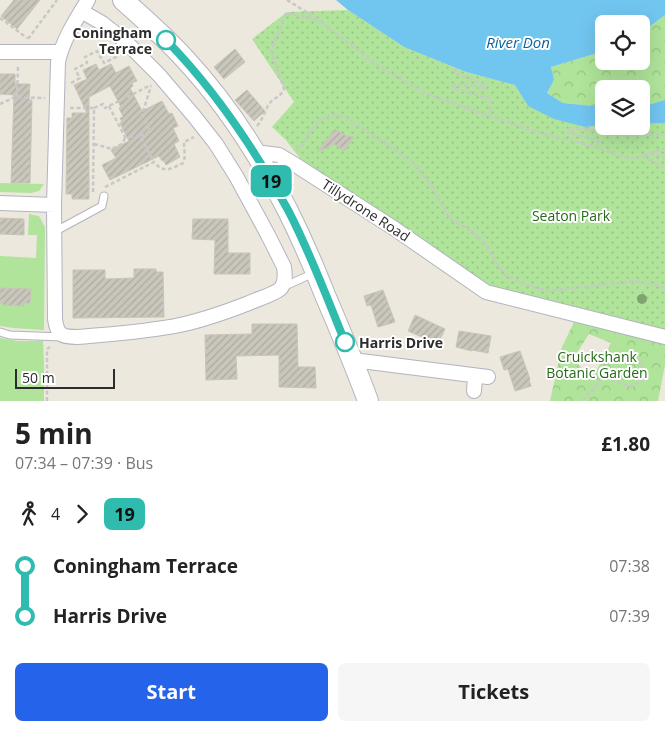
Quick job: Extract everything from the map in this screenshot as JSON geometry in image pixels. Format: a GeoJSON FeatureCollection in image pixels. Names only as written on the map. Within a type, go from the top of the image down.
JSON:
{"type":"FeatureCollection","features":[{"type":"Feature","properties":{"kind":"main road"},"geometry":{"type":"LineString","coordinates":[[123,0],[161,34],[184,58],[225,109],[255,152],[288,210],[353,360],[368,401]]}},
{"type":"Feature","properties":{"kind":"street"},"geometry":{"type":"LineString","coordinates":[[84,5],[132,48],[157,82],[206,131],[231,169],[284,267],[286,275],[282,285],[260,298],[222,313],[179,325],[77,337],[66,337],[57,330],[55,319],[54,205],[58,67],[60,52],[70,28],[84,5]]}},
{"type":"Feature","properties":{"kind":"street"},"geometry":{"type":"LineString","coordinates":[[0,52],[60,52]]}},
{"type":"Feature","properties":{"kind":"street","name":"Tillydrone Road"},"geometry":{"type":"LineString","coordinates":[[255,152],[279,155],[294,164],[395,229],[486,292],[665,337]]}},
{"type":"Feature","properties":{"kind":"street"},"geometry":{"type":"LineString","coordinates":[[0,203],[54,205]]}},
{"type":"Feature","properties":{"kind":"street"},"geometry":{"type":"LineString","coordinates":[[353,360],[482,377],[474,391]]}},
{"type":"Feature","properties":{"kind":"lane"},"geometry":{"type":"LineString","coordinates":[[54,232],[102,206],[104,196]]}},
{"type":"Feature","properties":{"kind":"lane"},"geometry":{"type":"LineString","coordinates":[[282,285],[316,273]]}},
{"type":"Feature","properties":{"kind":"lane"},"geometry":{"type":"LineString","coordinates":[[0,332],[10,335],[66,337]]}},
{"type":"Feature","properties":{"kind":"path"},"geometry":{"type":"LineString","coordinates":[[287,0],[318,20],[374,62],[426,94],[534,132],[597,147],[628,160],[665,148]]}},
{"type":"Feature","properties":{"kind":"path"},"geometry":{"type":"LineString","coordinates":[[244,136],[259,125],[270,103],[282,95],[284,90],[271,50],[286,14],[318,20]]}},
{"type":"Feature","properties":{"kind":"path"},"geometry":{"type":"LineString","coordinates":[[0,18],[28,39]]}},
{"type":"Feature","properties":{"kind":"path"},"geometry":{"type":"LineString","coordinates":[[57,99],[80,78],[75,69],[87,62],[84,57],[97,50],[104,63],[132,48]]}},
{"type":"Feature","properties":{"kind":"path"},"geometry":{"type":"LineString","coordinates":[[456,68],[455,74],[485,84],[486,88],[454,84],[453,88],[491,99],[490,117]]}},
{"type":"Feature","properties":{"kind":"path"},"geometry":{"type":"LineString","coordinates":[[0,104],[15,97],[57,99],[94,108],[103,104],[105,108],[157,82]]}},
{"type":"Feature","properties":{"kind":"path"},"geometry":{"type":"LineString","coordinates":[[125,137],[140,136],[150,131],[142,115],[157,82]]}},
{"type":"Feature","properties":{"kind":"path"},"geometry":{"type":"LineString","coordinates":[[94,144],[112,149],[123,143],[125,137],[109,106]]}},
{"type":"Feature","properties":{"kind":"path"},"geometry":{"type":"LineString","coordinates":[[93,202],[94,108]]}},
{"type":"Feature","properties":{"kind":"path"},"geometry":{"type":"LineString","coordinates":[[279,155],[294,152],[303,144],[317,124],[328,116],[338,116],[347,119],[366,130],[416,166],[432,187],[450,219],[472,232],[485,244],[504,274],[526,285],[548,292],[635,282],[648,283],[665,288]]}},
{"type":"Feature","properties":{"kind":"path"},"geometry":{"type":"LineString","coordinates":[[597,147],[598,141],[569,132],[568,128],[585,128],[616,136],[665,134]]}},
{"type":"Feature","properties":{"kind":"path"},"geometry":{"type":"LineString","coordinates":[[140,136],[155,164],[169,170],[182,164],[184,160],[184,142],[206,131]]}},
{"type":"Feature","properties":{"kind":"path"},"geometry":{"type":"LineString","coordinates":[[649,154],[665,158]]}},
{"type":"Feature","properties":{"kind":"path"},"geometry":{"type":"LineString","coordinates":[[643,156],[665,168]]}},
{"type":"Feature","properties":{"kind":"path"},"geometry":{"type":"LineString","coordinates":[[93,192],[154,162]]}},
{"type":"Feature","properties":{"kind":"path"},"geometry":{"type":"LineString","coordinates":[[47,401],[47,349],[66,337]]}},
{"type":"Feature","properties":{"kind":"path"},"geometry":{"type":"LineString","coordinates":[[583,401],[583,398],[595,388],[601,376],[605,352],[622,353],[642,364],[644,379],[631,387],[601,376]]}},
{"type":"Feature","properties":{"kind":"green space","name":"Seaton Park"},"geometry":{"type":"Polygon","coordinates":[[[348,10],[404,47],[466,72],[515,85],[528,106],[585,127],[595,126],[595,135],[650,135],[650,124],[665,123],[665,332],[489,286],[306,166],[285,139],[272,127],[294,102],[252,39],[287,12],[348,10]]]}},
{"type":"Feature","properties":{"kind":"green space"},"geometry":{"type":"Polygon","coordinates":[[[665,15],[665,100],[650,104],[650,80],[595,80],[595,106],[563,103],[547,93],[554,80],[551,67],[595,54],[595,70],[650,70],[650,26],[665,15]]]}},
{"type":"Feature","properties":{"kind":"green space"},"geometry":{"type":"Polygon","coordinates":[[[0,183],[44,184],[39,191],[31,193],[0,192],[0,183]]]}},
{"type":"Feature","properties":{"kind":"green space"},"geometry":{"type":"Polygon","coordinates":[[[29,214],[39,216],[45,227],[44,330],[0,326],[0,256],[36,258],[37,235],[28,235],[29,214]]]}},
{"type":"Feature","properties":{"kind":"green space","name":"Cruickshank Botanic Garden"},"geometry":{"type":"Polygon","coordinates":[[[575,320],[665,343],[665,365],[658,401],[550,401],[562,347],[575,320]],[[589,334],[573,359],[592,379],[611,343],[589,334]]]}},
{"type":"Feature","properties":{"kind":"green space"},"geometry":{"type":"Polygon","coordinates":[[[0,338],[18,341],[43,341],[44,401],[0,401],[0,338]]]}},
{"type":"Feature","properties":{"kind":"water","name":"River Don"},"geometry":{"type":"Polygon","coordinates":[[[336,0],[665,0],[665,15],[650,26],[650,15],[595,15],[595,54],[551,67],[554,80],[547,93],[563,103],[595,106],[595,126],[585,127],[554,119],[528,106],[515,85],[466,72],[404,47],[336,0]]]}},
{"type":"Feature","properties":{"kind":"water"},"geometry":{"type":"Polygon","coordinates":[[[665,100],[665,123],[650,124],[650,104],[665,100]]]}},
{"type":"Feature","properties":{"kind":"building"},"geometry":{"type":"Polygon","coordinates":[[[14,0],[40,0],[17,29],[1,16],[14,0]]]}},
{"type":"Feature","properties":{"kind":"building"},"geometry":{"type":"Polygon","coordinates":[[[235,49],[245,62],[224,79],[214,67],[235,49]]]}},
{"type":"Feature","properties":{"kind":"building"},"geometry":{"type":"Polygon","coordinates":[[[96,64],[99,70],[111,64],[116,73],[129,66],[137,81],[132,83],[133,86],[130,88],[142,111],[162,101],[169,114],[172,113],[178,126],[173,128],[179,141],[174,144],[180,157],[166,165],[159,156],[110,180],[102,165],[116,158],[111,150],[129,141],[120,123],[122,122],[120,118],[123,117],[119,108],[121,107],[110,86],[89,97],[89,199],[72,199],[72,194],[66,194],[67,118],[72,118],[72,113],[87,113],[74,85],[87,79],[83,70],[96,64]]]}},
{"type":"Feature","properties":{"kind":"building"},"geometry":{"type":"Polygon","coordinates":[[[0,74],[15,74],[15,84],[30,84],[29,100],[32,100],[30,183],[11,183],[14,95],[0,94],[0,74]]]}},
{"type":"Feature","properties":{"kind":"building"},"geometry":{"type":"Polygon","coordinates":[[[247,90],[265,111],[254,121],[235,100],[247,90]]]}},
{"type":"Feature","properties":{"kind":"building"},"geometry":{"type":"Polygon","coordinates":[[[335,129],[346,136],[354,137],[344,151],[334,144],[317,152],[335,129]]]}},
{"type":"Feature","properties":{"kind":"building"},"geometry":{"type":"Polygon","coordinates":[[[0,218],[24,219],[24,235],[0,234],[0,218]]]}},
{"type":"Feature","properties":{"kind":"building"},"geometry":{"type":"Polygon","coordinates":[[[193,219],[228,219],[228,253],[250,253],[250,274],[214,274],[215,240],[192,239],[193,219]]]}},
{"type":"Feature","properties":{"kind":"building"},"geometry":{"type":"Polygon","coordinates":[[[134,269],[156,269],[156,272],[163,272],[164,317],[73,318],[73,270],[105,270],[105,279],[134,278],[134,269]]]}},
{"type":"Feature","properties":{"kind":"building"},"geometry":{"type":"Polygon","coordinates":[[[0,288],[31,289],[30,303],[24,303],[24,306],[3,305],[3,303],[0,303],[0,288]]]}},
{"type":"Feature","properties":{"kind":"building"},"geometry":{"type":"Polygon","coordinates":[[[383,290],[395,322],[378,327],[371,305],[367,306],[364,296],[383,290]]]}},
{"type":"Feature","properties":{"kind":"building"},"geometry":{"type":"Polygon","coordinates":[[[415,315],[445,329],[438,344],[408,331],[415,315]]]}},
{"type":"Feature","properties":{"kind":"building"},"geometry":{"type":"Polygon","coordinates":[[[252,324],[297,324],[298,367],[315,367],[316,388],[279,387],[279,355],[236,356],[237,379],[206,380],[205,335],[252,334],[252,324]]]}},
{"type":"Feature","properties":{"kind":"building"},"geometry":{"type":"Polygon","coordinates":[[[459,331],[491,336],[488,353],[456,347],[459,331]]]}},
{"type":"Feature","properties":{"kind":"building"},"geometry":{"type":"Polygon","coordinates":[[[520,351],[531,386],[515,391],[508,369],[504,370],[500,357],[520,351]]]}},
{"type":"Feature","properties":{"kind":"bus line","name":"19"},"geometry":{"type":"LineString","coordinates":[[166,40],[207,85],[255,152],[288,210],[308,252],[345,342]]}},
{"type":"Feature","properties":{"kind":"place","name":"Coningham Terrace"},"geometry":{"type":"Point","coordinates":[166,40]}},
{"type":"Feature","properties":{"kind":"place","name":"Harris Drive"},"geometry":{"type":"Point","coordinates":[345,342]}}]}
